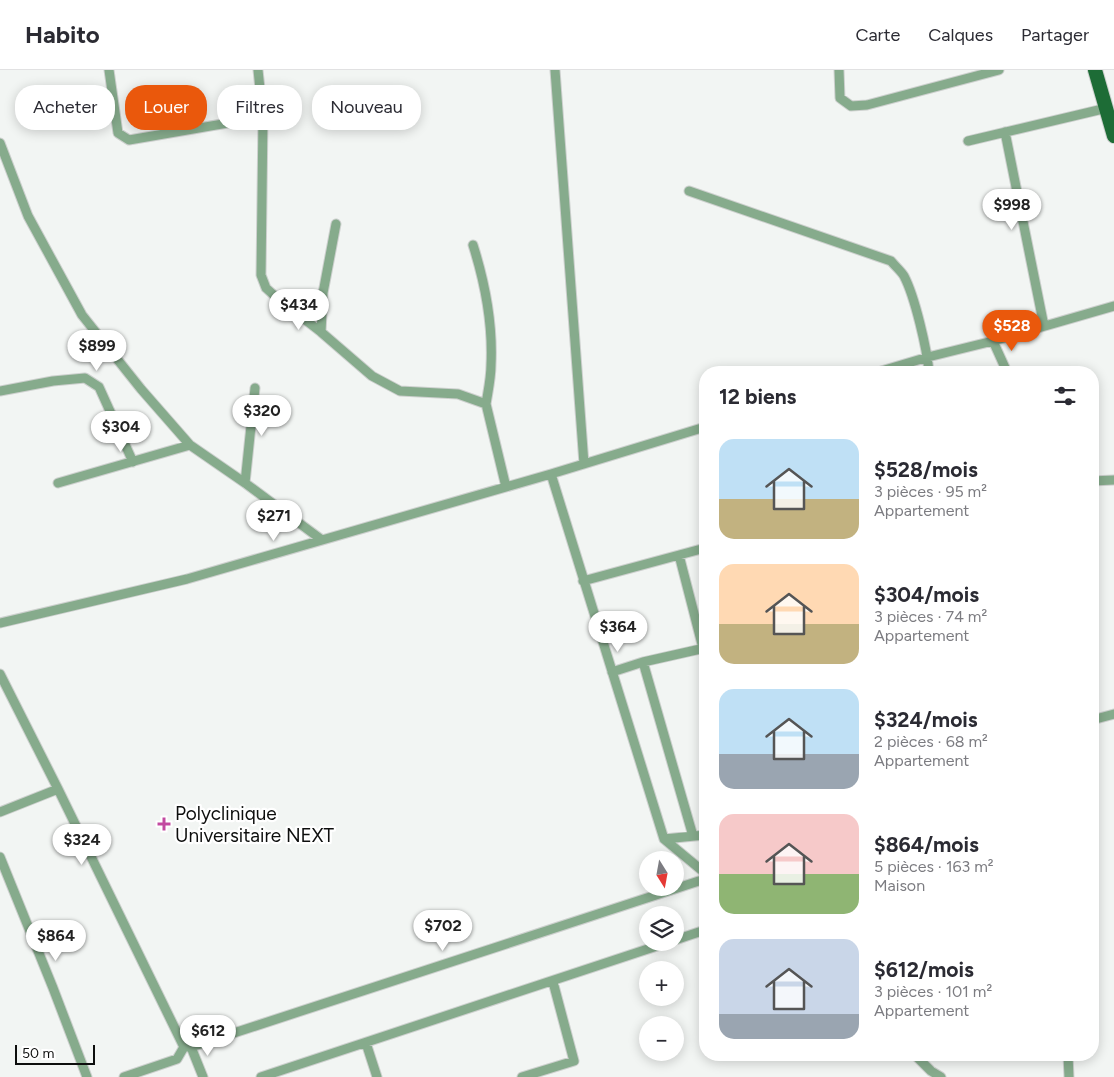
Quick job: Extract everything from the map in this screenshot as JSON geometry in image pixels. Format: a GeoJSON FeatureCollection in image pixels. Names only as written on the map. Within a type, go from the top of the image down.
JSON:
{"type":"FeatureCollection","features":[{"type":"Feature","properties":{"kind":"main road"},"geometry":{"type":"LineString","coordinates":[[1095,70],[1114,136]]}},
{"type":"Feature","properties":{"kind":"street"},"geometry":{"type":"LineString","coordinates":[[109,70],[118,133],[129,140],[217,125]]}},
{"type":"Feature","properties":{"kind":"street"},"geometry":{"type":"LineString","coordinates":[[258,70],[259,85]]}},
{"type":"Feature","properties":{"kind":"street"},"geometry":{"type":"LineString","coordinates":[[555,70],[584,464]]}},
{"type":"Feature","properties":{"kind":"street"},"geometry":{"type":"LineString","coordinates":[[839,70],[840,98],[850,106],[867,105],[999,70]]}},
{"type":"Feature","properties":{"kind":"street"},"geometry":{"type":"LineString","coordinates":[[968,140],[1107,108]]}},
{"type":"Feature","properties":{"kind":"street"},"geometry":{"type":"LineString","coordinates":[[262,130],[261,275],[266,288],[372,376],[400,391],[458,394],[486,404]]}},
{"type":"Feature","properties":{"kind":"street"},"geometry":{"type":"LineString","coordinates":[[1005,132],[1044,326]]}},
{"type":"Feature","properties":{"kind":"street"},"geometry":{"type":"LineString","coordinates":[[0,143],[28,216],[82,315],[141,389],[190,445],[246,483],[322,540]]}},
{"type":"Feature","properties":{"kind":"street"},"geometry":{"type":"LineString","coordinates":[[689,191],[891,261],[904,276],[914,303],[929,366]]}},
{"type":"Feature","properties":{"kind":"street"},"geometry":{"type":"LineString","coordinates":[[321,332],[323,293],[336,224]]}},
{"type":"Feature","properties":{"kind":"street"},"geometry":{"type":"LineString","coordinates":[[473,245],[481,271],[490,326],[491,366],[486,404],[506,487]]}},
{"type":"Feature","properties":{"kind":"street"},"geometry":{"type":"LineString","coordinates":[[898,366],[994,341],[1114,306]]}},
{"type":"Feature","properties":{"kind":"street"},"geometry":{"type":"LineString","coordinates":[[994,341],[1004,366]]}},
{"type":"Feature","properties":{"kind":"street"},"geometry":{"type":"LineString","coordinates":[[0,391],[54,381],[85,378],[99,387],[133,462]]}},
{"type":"Feature","properties":{"kind":"street"},"geometry":{"type":"LineString","coordinates":[[246,483],[255,388]]}},
{"type":"Feature","properties":{"kind":"street"},"geometry":{"type":"LineString","coordinates":[[0,623],[187,579],[551,474],[699,429]]}},
{"type":"Feature","properties":{"kind":"street"},"geometry":{"type":"LineString","coordinates":[[58,483],[190,445]]}},
{"type":"Feature","properties":{"kind":"street"},"geometry":{"type":"LineString","coordinates":[[551,474],[664,839],[699,868]]}},
{"type":"Feature","properties":{"kind":"street"},"geometry":{"type":"LineString","coordinates":[[1099,481],[1114,480]]}},
{"type":"Feature","properties":{"kind":"street"},"geometry":{"type":"LineString","coordinates":[[584,581],[699,550]]}},
{"type":"Feature","properties":{"kind":"street"},"geometry":{"type":"LineString","coordinates":[[679,555],[699,632]]}},
{"type":"Feature","properties":{"kind":"street"},"geometry":{"type":"LineString","coordinates":[[612,672],[643,662],[699,652]]}},
{"type":"Feature","properties":{"kind":"street"},"geometry":{"type":"LineString","coordinates":[[643,662],[693,836]]}},
{"type":"Feature","properties":{"kind":"street"},"geometry":{"type":"LineString","coordinates":[[0,674],[203,1077]]}},
{"type":"Feature","properties":{"kind":"street"},"geometry":{"type":"LineString","coordinates":[[1099,718],[1114,714]]}},
{"type":"Feature","properties":{"kind":"street"},"geometry":{"type":"LineString","coordinates":[[0,812],[58,789]]}},
{"type":"Feature","properties":{"kind":"street"},"geometry":{"type":"LineString","coordinates":[[664,839],[699,836]]}},
{"type":"Feature","properties":{"kind":"street"},"geometry":{"type":"LineString","coordinates":[[0,857],[87,1077]]}},
{"type":"Feature","properties":{"kind":"street"},"geometry":{"type":"LineString","coordinates":[[124,1077],[177,1060],[187,1047],[699,881]]}},
{"type":"Feature","properties":{"kind":"street"},"geometry":{"type":"LineString","coordinates":[[684,937],[699,932]]}},
{"type":"Feature","properties":{"kind":"street"},"geometry":{"type":"LineString","coordinates":[[262,1077],[643,951]]}},
{"type":"Feature","properties":{"kind":"street"},"geometry":{"type":"LineString","coordinates":[[522,1077],[574,1061],[553,982]]}},
{"type":"Feature","properties":{"kind":"street"},"geometry":{"type":"LineString","coordinates":[[366,1043],[377,1077]]}},
{"type":"Feature","properties":{"kind":"street"},"geometry":{"type":"LineString","coordinates":[[920,1061],[932,1074],[941,1077]]}},
{"type":"Feature","properties":{"kind":"street"},"geometry":{"type":"LineString","coordinates":[[1068,1061],[1069,1077]]}},
{"type":"Feature","properties":{"kind":"place","name":"Polyclinique Universitaire NEXT"},"geometry":{"type":"Point","coordinates":[164,824]}}]}
